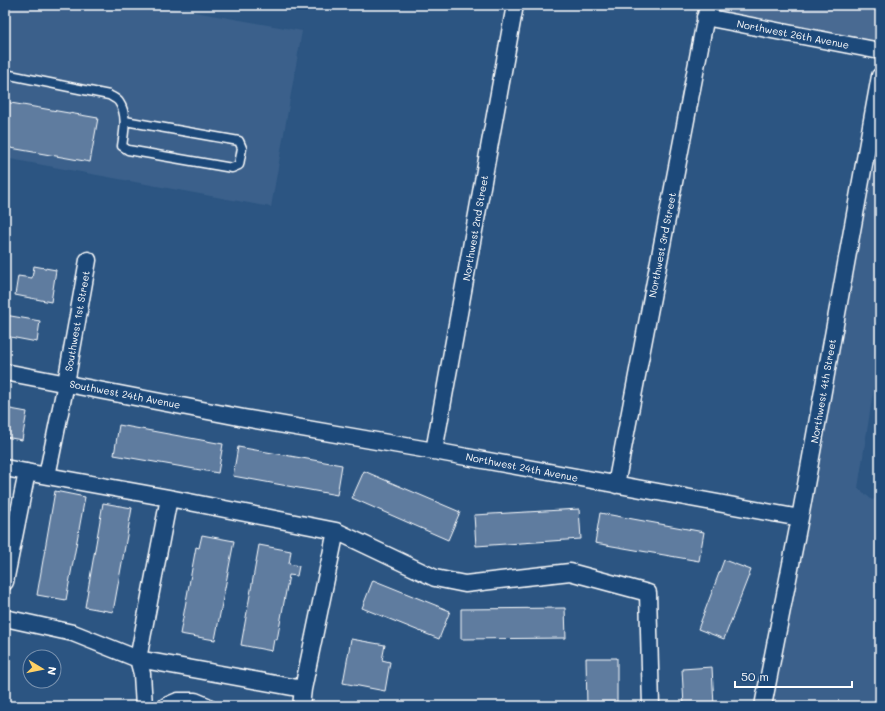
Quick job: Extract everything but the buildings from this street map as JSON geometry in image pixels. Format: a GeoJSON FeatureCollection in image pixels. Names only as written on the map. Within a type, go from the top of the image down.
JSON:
{"type":"FeatureCollection","features":[{"type":"Feature","properties":{"kind":"street","name":"Northwest 2nd Street"},"geometry":{"type":"LineString","coordinates":[[434,451],[515,5]]}},
{"type":"Feature","properties":{"kind":"street","name":"Northwest 26th Avenue"},"geometry":{"type":"LineString","coordinates":[[706,11],[880,51]]}},
{"type":"Feature","properties":{"kind":"street","name":"Northwest 3rd Street"},"geometry":{"type":"LineString","coordinates":[[616,485],[706,11]]}},
{"type":"Feature","properties":{"kind":"street","name":"Northwest 4th Street"},"geometry":{"type":"LineString","coordinates":[[763,706],[800,518],[880,76]]}},
{"type":"Feature","properties":{"kind":"street","name":"Southwest 1st Street"},"geometry":{"type":"LineString","coordinates":[[47,476],[66,383],[88,260]]}},
{"type":"Feature","properties":{"kind":"street","name":"Southwest 24th Avenue"},"geometry":{"type":"LineString","coordinates":[[5,372],[244,418]]}},
{"type":"Feature","properties":{"kind":"street","name":"Northwest 24th Avenue"},"geometry":{"type":"LineString","coordinates":[[244,418],[800,518]]}},
{"type":"Feature","properties":{"kind":"street"},"geometry":{"type":"LineString","coordinates":[[5,468],[169,498],[336,532],[435,578],[465,584],[570,572],[648,593],[652,706]]}},
{"type":"Feature","properties":{"kind":"street"},"geometry":{"type":"LineString","coordinates":[[5,582],[27,472]]}},
{"type":"Feature","properties":{"kind":"street"},"geometry":{"type":"LineString","coordinates":[[144,706],[142,674],[138,660],[169,498]]}},
{"type":"Feature","properties":{"kind":"street"},"geometry":{"type":"LineString","coordinates":[[301,706],[303,689],[336,532]]}},
{"type":"Feature","properties":{"kind":"street"},"geometry":{"type":"LineString","coordinates":[[5,618],[73,633],[138,660],[303,689]]}},
{"type":"Feature","properties":{"kind":"street"},"geometry":{"type":"LineString","coordinates":[[166,706],[178,701],[195,700],[207,706]]}},
{"type":"Feature","properties":{"kind":"lane"},"geometry":{"type":"LineString","coordinates":[[5,74],[109,95],[119,101],[125,120],[122,146],[128,150],[232,168],[239,165],[242,148],[239,141],[125,120]]}},
{"type":"Feature","properties":{"kind":"shaded area"},"geometry":{"type":"Polygon","coordinates":[[[5,5],[155,5],[302,31],[271,207],[5,158],[5,5]]]}},
{"type":"Feature","properties":{"kind":"shaded area"},"geometry":{"type":"Polygon","coordinates":[[[717,5],[880,5],[880,25],[877,42],[716,11],[717,5]]]}},
{"type":"Feature","properties":{"kind":"shaded area"},"geometry":{"type":"Polygon","coordinates":[[[880,130],[880,348],[858,488],[872,500],[880,497],[880,706],[773,706],[807,527],[880,130]]]}}]}
